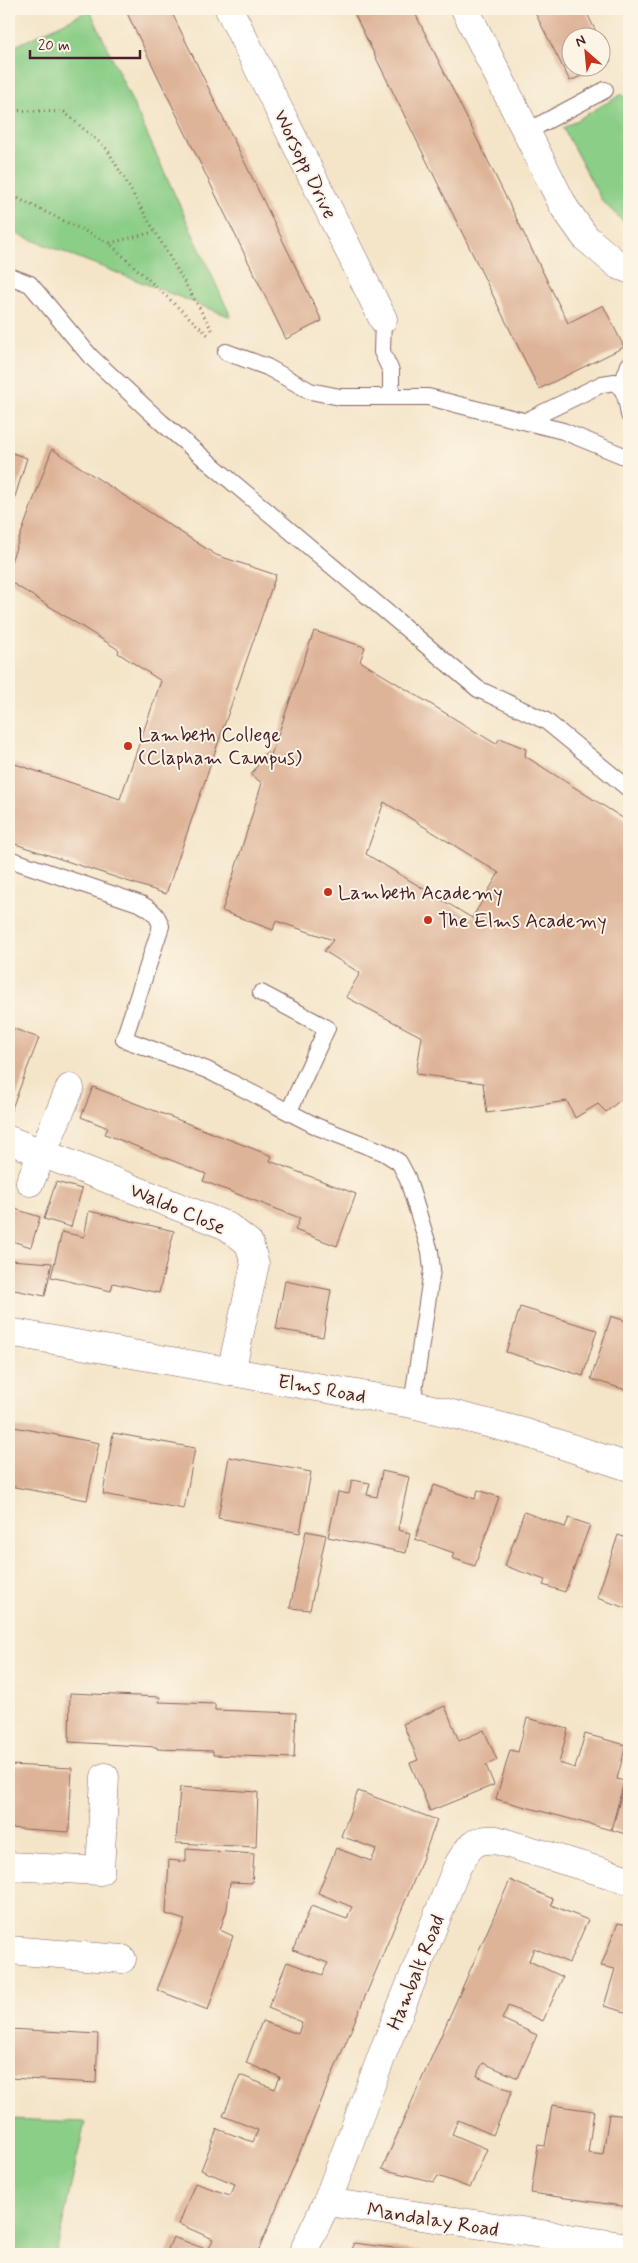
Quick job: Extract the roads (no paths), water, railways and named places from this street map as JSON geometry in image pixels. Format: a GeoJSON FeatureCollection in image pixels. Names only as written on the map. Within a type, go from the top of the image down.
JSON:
{"type":"FeatureCollection","features":[{"type":"Feature","properties":{"kind":"street","name":"Worsopp Drive"},"geometry":{"type":"LineString","coordinates":[[229,9],[383,319]]}},
{"type":"Feature","properties":{"kind":"street"},"geometry":{"type":"LineString","coordinates":[[465,9],[564,207],[586,238],[618,265],[629,269]]}},
{"type":"Feature","properties":{"kind":"street"},"geometry":{"type":"LineString","coordinates":[[30,1182],[70,1088]]}},
{"type":"Feature","properties":{"kind":"street","name":"Waldo Close"},"geometry":{"type":"LineString","coordinates":[[9,1140],[227,1226],[248,1243],[255,1264],[231,1372]]}},
{"type":"Feature","properties":{"kind":"street","name":"Elms Road"},"geometry":{"type":"LineString","coordinates":[[9,1332],[412,1404],[523,1432],[629,1467]]}},
{"type":"Feature","properties":{"kind":"street"},"geometry":{"type":"LineString","coordinates":[[9,1866],[100,1871],[105,1777]]}},
{"type":"Feature","properties":{"kind":"street","name":"Hambalt Road"},"geometry":{"type":"LineString","coordinates":[[302,2254],[327,2202],[388,2041],[458,1867],[467,1850],[477,1842],[485,1839],[496,1840],[629,1880]]}},
{"type":"Feature","properties":{"kind":"street"},"geometry":{"type":"LineString","coordinates":[[9,1950],[122,1959]]}},
{"type":"Feature","properties":{"kind":"street","name":"Mandalay Road"},"geometry":{"type":"LineString","coordinates":[[327,2202],[629,2247]]}},
{"type":"Feature","properties":{"kind":"lane"},"geometry":{"type":"LineString","coordinates":[[526,132],[605,90]]}},
{"type":"Feature","properties":{"kind":"lane"},"geometry":{"type":"LineString","coordinates":[[9,276],[30,284],[90,356],[161,422],[478,690],[546,721],[629,789]]}},
{"type":"Feature","properties":{"kind":"lane"},"geometry":{"type":"LineString","coordinates":[[383,319],[382,352],[391,371],[391,397]]}},
{"type":"Feature","properties":{"kind":"lane"},"geometry":{"type":"LineString","coordinates":[[226,352],[267,367],[310,391],[340,397],[428,397],[563,431],[629,458]]}},
{"type":"Feature","properties":{"kind":"lane"},"geometry":{"type":"LineString","coordinates":[[621,387],[629,366]]}},
{"type":"Feature","properties":{"kind":"lane"},"geometry":{"type":"LineString","coordinates":[[526,421],[602,384],[615,382],[621,387],[627,400],[629,415]]}},
{"type":"Feature","properties":{"kind":"lane"},"geometry":{"type":"LineString","coordinates":[[9,859],[141,904],[153,910],[161,926],[124,1039],[207,1070],[318,1127],[383,1152],[399,1162],[407,1177],[430,1251],[432,1270],[412,1404]]}},
{"type":"Feature","properties":{"kind":"lane"},"geometry":{"type":"LineString","coordinates":[[261,993],[328,1028],[288,1111]]}},
{"type":"Feature","properties":{"kind":"place","name":"Lambeth College (Clapham Campus)"},"geometry":{"type":"Point","coordinates":[128,746]}},
{"type":"Feature","properties":{"kind":"place","name":"Lambeth Academy"},"geometry":{"type":"Point","coordinates":[328,892]}},
{"type":"Feature","properties":{"kind":"place","name":"The Elms Academy"},"geometry":{"type":"Point","coordinates":[428,920]}}]}
